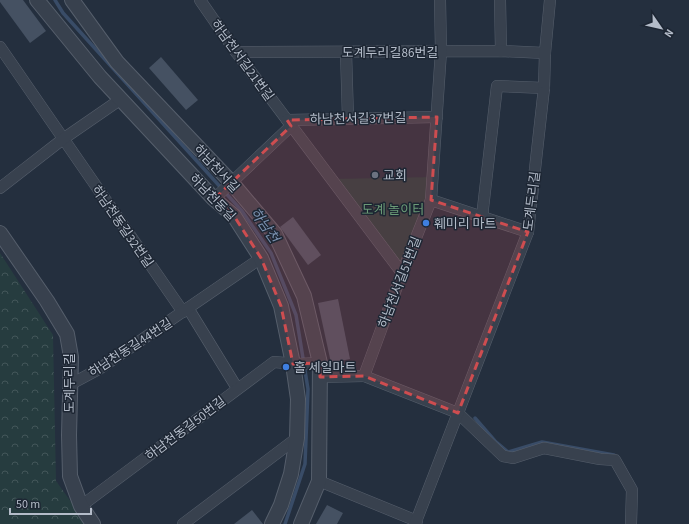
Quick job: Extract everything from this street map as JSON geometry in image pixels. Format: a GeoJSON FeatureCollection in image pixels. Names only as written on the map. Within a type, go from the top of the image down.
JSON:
{"type":"FeatureCollection","features":[{"type":"Feature","properties":{"kind":"street","name":"하남천동길"},"geometry":{"type":"LineString","coordinates":[[37,0],[100,77],[234,216],[261,258],[281,306],[295,364],[298,399],[297,438],[291,474],[281,505],[272,524]]}},
{"type":"Feature","properties":{"kind":"street","name":"하남천서길"},"geometry":{"type":"LineString","coordinates":[[72,0],[117,62],[275,234],[304,296],[316,363],[320,377],[319,481],[301,524]]}},
{"type":"Feature","properties":{"kind":"street","name":"하남천서길21번길"},"geometry":{"type":"LineString","coordinates":[[200,0],[236,52],[289,123]]}},
{"type":"Feature","properties":{"kind":"street","name":"하남천서길51번길"},"geometry":{"type":"LineString","coordinates":[[364,376],[431,200],[441,52],[440,0]]}},
{"type":"Feature","properties":{"kind":"street"},"geometry":{"type":"LineString","coordinates":[[500,0],[501,51]]}},
{"type":"Feature","properties":{"kind":"street","name":"도계두리길"},"geometry":{"type":"LineString","coordinates":[[319,481],[416,523],[528,232],[544,88],[545,53],[550,0]]}},
{"type":"Feature","properties":{"kind":"street","name":"하남천동길32번길"},"geometry":{"type":"LineString","coordinates":[[0,47],[63,139],[185,310]]}},
{"type":"Feature","properties":{"kind":"street","name":"도계두리길86번길"},"geometry":{"type":"LineString","coordinates":[[236,52],[501,51],[545,53]]}},
{"type":"Feature","properties":{"kind":"street"},"geometry":{"type":"LineString","coordinates":[[346,52],[348,118]]}},
{"type":"Feature","properties":{"kind":"street"},"geometry":{"type":"LineString","coordinates":[[482,217],[496,86],[544,88]]}},
{"type":"Feature","properties":{"kind":"street"},"geometry":{"type":"LineString","coordinates":[[0,188],[63,139],[121,99]]}},
{"type":"Feature","properties":{"kind":"street","name":"하남천서길37번길"},"geometry":{"type":"LineString","coordinates":[[216,198],[289,123],[348,118],[437,117]]}},
{"type":"Feature","properties":{"kind":"street","name":"하남천서길37번길"},"geometry":{"type":"LineString","coordinates":[[289,123],[402,273]]}},
{"type":"Feature","properties":{"kind":"street"},"geometry":{"type":"LineString","coordinates":[[431,200],[528,232]]}},
{"type":"Feature","properties":{"kind":"street","name":"도계두리길"},"geometry":{"type":"LineString","coordinates":[[0,233],[47,301],[67,334],[71,357],[69,436],[70,476],[81,506],[93,524]]}},
{"type":"Feature","properties":{"kind":"street","name":"하남천동길44번길"},"geometry":{"type":"LineString","coordinates":[[71,384],[99,369],[261,258]]}},
{"type":"Feature","properties":{"kind":"street"},"geometry":{"type":"LineString","coordinates":[[185,310],[237,388]]}},
{"type":"Feature","properties":{"kind":"street","name":"하남천동길50번길"},"geometry":{"type":"LineString","coordinates":[[81,506],[237,388],[274,362],[295,364],[316,363]]}},
{"type":"Feature","properties":{"kind":"street"},"geometry":{"type":"LineString","coordinates":[[320,377],[364,376],[458,413],[503,456],[513,458],[544,448],[600,459],[615,460],[632,490],[631,524]]}},
{"type":"Feature","properties":{"kind":"street"},"geometry":{"type":"LineString","coordinates":[[183,524],[297,438]]}},
{"type":"Feature","properties":{"kind":"highlighted area"},"geometry":{"type":"Polygon","coordinates":[[[437,117],[431,200],[528,232],[458,413],[364,376],[320,377],[320,363],[293,364],[281,306],[261,258],[234,216],[214,199],[291,126],[287,120],[437,117]]]}},
{"type":"Feature","properties":{"kind":"green space","name":"도계 놀이터"},"geometry":{"type":"Polygon","coordinates":[[[432,177],[430,200],[402,271],[332,179],[432,177]]]}},
{"type":"Feature","properties":{"kind":"green space"},"geometry":{"type":"Polygon","coordinates":[[[0,253],[53,335],[56,481],[87,524],[0,524],[0,253]]]}},
{"type":"Feature","properties":{"kind":"building"},"geometry":{"type":"Polygon","coordinates":[[[0,0],[23,0],[46,31],[30,43],[0,0]]]}},
{"type":"Feature","properties":{"kind":"building"},"geometry":{"type":"Polygon","coordinates":[[[161,57],[198,100],[186,110],[149,68],[161,57]]]}},
{"type":"Feature","properties":{"kind":"building"},"geometry":{"type":"Polygon","coordinates":[[[293,217],[321,255],[308,265],[280,227],[293,217]]]}},
{"type":"Feature","properties":{"kind":"building"},"geometry":{"type":"Polygon","coordinates":[[[338,299],[350,359],[331,363],[318,303],[338,299]]]}},
{"type":"Feature","properties":{"kind":"building"},"geometry":{"type":"Polygon","coordinates":[[[327,505],[343,513],[337,524],[316,524],[327,505]]]}},
{"type":"Feature","properties":{"kind":"building"},"geometry":{"type":"Polygon","coordinates":[[[252,510],[263,524],[234,524],[252,510]]]}},
{"type":"Feature","properties":{"kind":"waterway","name":"하남천"},"geometry":{"type":"LineString","coordinates":[[55,0],[63,13],[242,211],[271,253],[296,315],[308,389],[305,464],[285,524]]}},
{"type":"Feature","properties":{"kind":"waterway"},"geometry":{"type":"LineString","coordinates":[[475,418],[495,441],[508,452],[542,442],[614,455]]}},
{"type":"Feature","properties":{"kind":"place","name":"교회"},"geometry":{"type":"Point","coordinates":[375,175]}},
{"type":"Feature","properties":{"kind":"place","name":"훼미리 마트"},"geometry":{"type":"Point","coordinates":[426,223]}},
{"type":"Feature","properties":{"kind":"place","name":"홀 세일마트"},"geometry":{"type":"Point","coordinates":[286,367]}}]}
